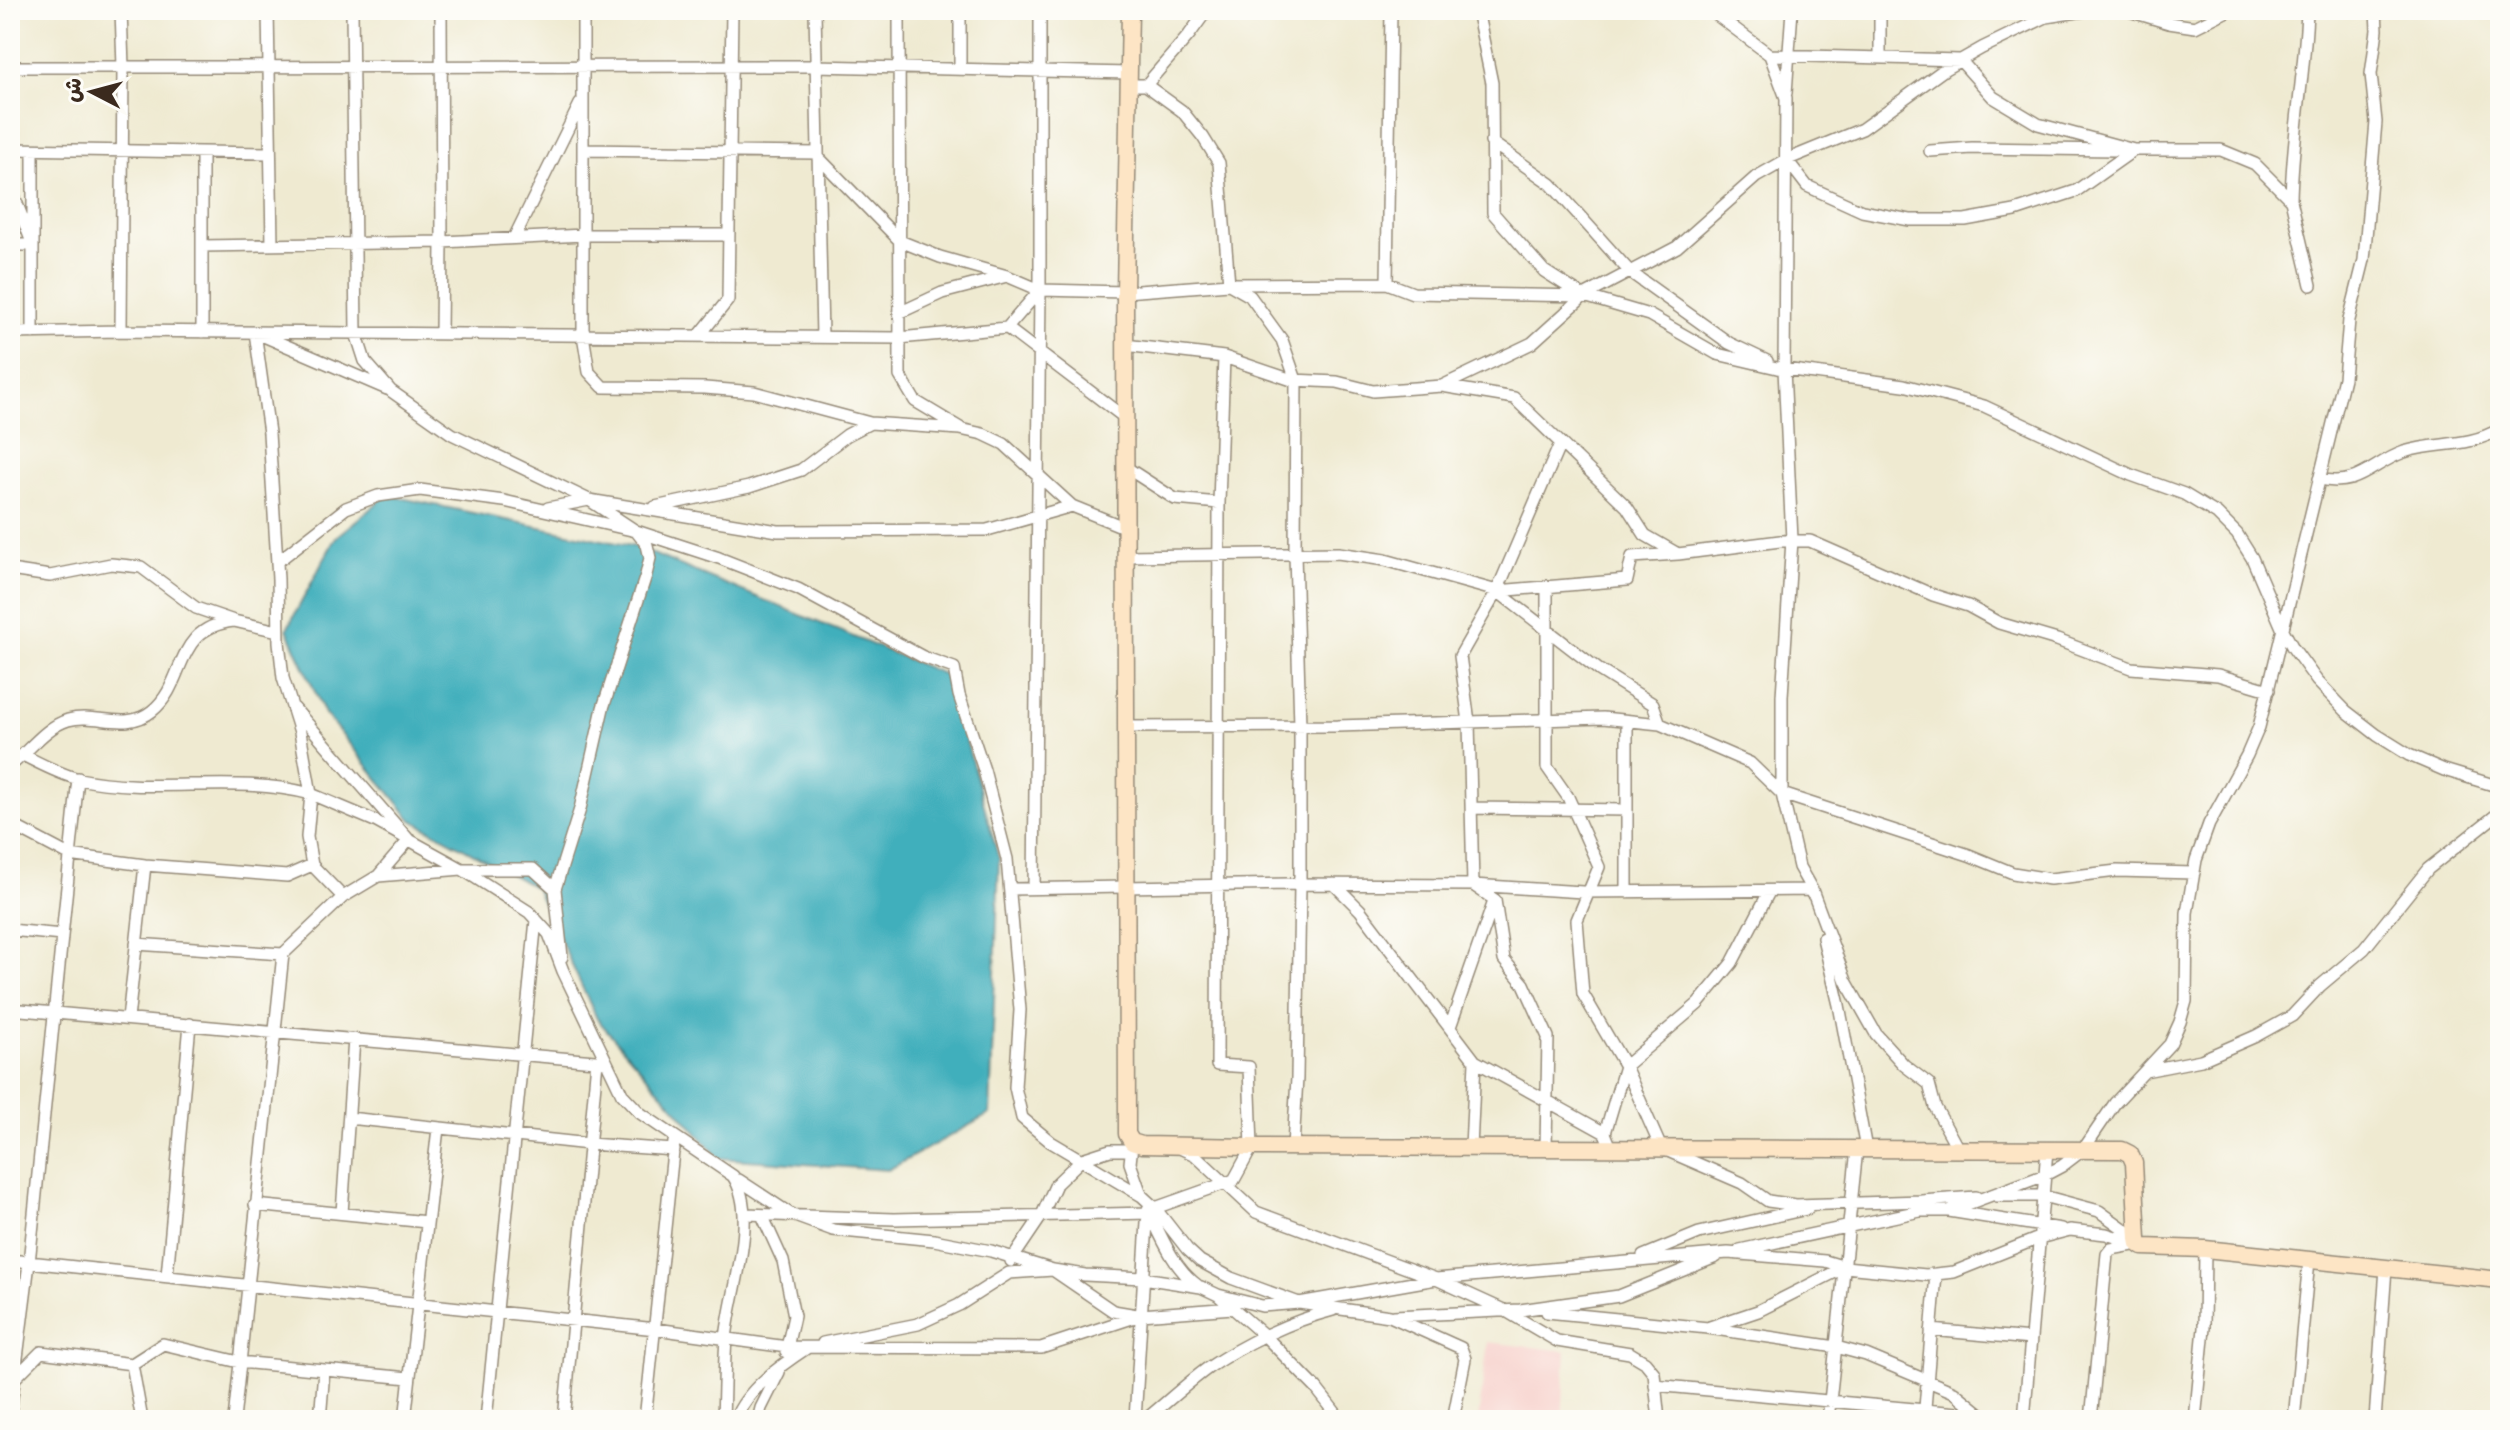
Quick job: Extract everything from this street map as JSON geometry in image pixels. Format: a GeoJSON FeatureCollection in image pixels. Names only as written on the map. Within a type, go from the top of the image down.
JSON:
{"type":"FeatureCollection","features":[{"type":"Feature","properties":{"kind":"street"},"geometry":{"type":"LineString","coordinates":[[121,10],[121,331]]}},
{"type":"Feature","properties":{"kind":"street"},"geometry":{"type":"LineString","coordinates":[[268,10],[272,245]]}},
{"type":"Feature","properties":{"kind":"street"},"geometry":{"type":"LineString","coordinates":[[352,10],[356,333],[365,361],[391,391]]}},
{"type":"Feature","properties":{"kind":"street"},"geometry":{"type":"LineString","coordinates":[[441,10],[441,334]]}},
{"type":"Feature","properties":{"kind":"street"},"geometry":{"type":"LineString","coordinates":[[583,10],[583,335],[589,372],[603,387],[754,392],[870,423],[960,429],[983,434],[1004,444],[1072,506],[1126,528]]}},
{"type":"Feature","properties":{"kind":"street"},"geometry":{"type":"LineString","coordinates":[[699,336],[728,300],[732,10]]}},
{"type":"Feature","properties":{"kind":"street"},"geometry":{"type":"LineString","coordinates":[[815,10],[822,337]]}},
{"type":"Feature","properties":{"kind":"street"},"geometry":{"type":"LineString","coordinates":[[899,10],[900,376],[915,401],[960,429]]}},
{"type":"Feature","properties":{"kind":"street"},"geometry":{"type":"LineString","coordinates":[[960,10],[960,69]]}},
{"type":"Feature","properties":{"kind":"street"},"geometry":{"type":"LineString","coordinates":[[1034,888],[1040,10]]}},
{"type":"Feature","properties":{"kind":"street"},"geometry":{"type":"LineString","coordinates":[[1130,10],[1135,81],[1125,292],[1127,1134],[1132,1146],[1130,1163],[1142,1196],[1152,1210],[1200,1261],[1231,1278],[1299,1303],[1390,1316],[1520,1310],[1619,1296],[1728,1253],[1936,1274],[1954,1272],[2040,1233],[2070,1230],[2138,1242]]}},
{"type":"Feature","properties":{"kind":"street"},"geometry":{"type":"LineString","coordinates":[[1135,81],[1189,35],[1207,10]]}},
{"type":"Feature","properties":{"kind":"street"},"geometry":{"type":"LineString","coordinates":[[1387,283],[1391,10]]}},
{"type":"Feature","properties":{"kind":"street"},"geometry":{"type":"LineString","coordinates":[[1477,10],[1492,83],[1493,213],[1544,271],[1584,296]]}},
{"type":"Feature","properties":{"kind":"street"},"geometry":{"type":"LineString","coordinates":[[1710,10],[1770,55],[1786,98]]}},
{"type":"Feature","properties":{"kind":"street"},"geometry":{"type":"LineString","coordinates":[[1792,10],[1786,98],[1784,369],[1792,540],[1782,696],[1782,794],[1799,867],[1812,890],[1846,981],[1876,1034],[1904,1065],[1929,1084],[1935,1107],[1958,1149]]}},
{"type":"Feature","properties":{"kind":"street"},"geometry":{"type":"LineString","coordinates":[[1880,10],[1880,58]]}},
{"type":"Feature","properties":{"kind":"street"},"geometry":{"type":"LineString","coordinates":[[1442,386],[1532,343],[1584,296],[1677,247],[1756,177],[1786,160],[1862,129],[1945,69],[2052,13],[2090,10]]}},
{"type":"Feature","properties":{"kind":"street"},"geometry":{"type":"LineString","coordinates":[[2126,10],[2195,27],[2229,10]]}},
{"type":"Feature","properties":{"kind":"street"},"geometry":{"type":"LineString","coordinates":[[2307,10],[2306,57],[2292,147],[2291,200],[2311,285]]}},
{"type":"Feature","properties":{"kind":"street"},"geometry":{"type":"LineString","coordinates":[[1949,1211],[2045,1175],[2083,1150],[2115,1103],[2170,1044],[2184,1012],[2187,913],[2194,873],[2209,824],[2254,741],[2344,378],[2349,320],[2364,260],[2376,122],[2371,74],[2377,30],[2376,10]]}},
{"type":"Feature","properties":{"kind":"street"},"geometry":{"type":"LineString","coordinates":[[1770,55],[1960,60],[1993,97],[2038,124],[2134,150]]}},
{"type":"Feature","properties":{"kind":"street"},"geometry":{"type":"LineString","coordinates":[[10,67],[815,66],[1040,71],[1135,81],[1182,111],[1219,163],[1229,284]]}},
{"type":"Feature","properties":{"kind":"street"},"geometry":{"type":"LineString","coordinates":[[514,238],[583,100]]}},
{"type":"Feature","properties":{"kind":"street"},"geometry":{"type":"LineString","coordinates":[[1491,142],[1551,184],[1630,272],[1729,343],[1784,369]]}},
{"type":"Feature","properties":{"kind":"street"},"geometry":{"type":"LineString","coordinates":[[1930,151],[1972,148],[2221,150],[2255,164],[2291,200]]}},
{"type":"Feature","properties":{"kind":"street"},"geometry":{"type":"LineString","coordinates":[[10,149],[269,153]]}},
{"type":"Feature","properties":{"kind":"street"},"geometry":{"type":"LineString","coordinates":[[33,150],[33,333]]}},
{"type":"Feature","properties":{"kind":"street"},"geometry":{"type":"LineString","coordinates":[[583,150],[818,155],[900,241],[1040,290],[1125,292],[1229,284],[1387,283],[1413,293],[1584,296],[1649,315],[1717,354],[1784,369],[1904,385],[1984,406],[2131,475],[2196,500],[2217,514],[2245,546],[2283,630],[2317,681],[2346,711],[2377,735],[2427,763],[2500,787]]}},
{"type":"Feature","properties":{"kind":"street"},"geometry":{"type":"LineString","coordinates":[[1786,160],[1807,186],[1862,211],[1910,220],[1965,220],[2015,211],[2076,191],[2134,150]]}},
{"type":"Feature","properties":{"kind":"street"},"geometry":{"type":"LineString","coordinates":[[202,153],[202,332]]}},
{"type":"Feature","properties":{"kind":"street"},"geometry":{"type":"LineString","coordinates":[[10,186],[33,245]]}},
{"type":"Feature","properties":{"kind":"street"},"geometry":{"type":"LineString","coordinates":[[202,246],[355,245],[583,235],[729,235]]}},
{"type":"Feature","properties":{"kind":"street"},"geometry":{"type":"LineString","coordinates":[[10,245],[33,245]]}},
{"type":"Feature","properties":{"kind":"street"},"geometry":{"type":"LineString","coordinates":[[899,313],[942,293],[1007,276]]}},
{"type":"Feature","properties":{"kind":"street"},"geometry":{"type":"LineString","coordinates":[[1229,284],[1250,296],[1282,340],[1296,380],[1300,884],[1293,1147]]}},
{"type":"Feature","properties":{"kind":"street"},"geometry":{"type":"LineString","coordinates":[[1007,328],[1040,290]]}},
{"type":"Feature","properties":{"kind":"street"},"geometry":{"type":"LineString","coordinates":[[10,333],[121,331],[899,338],[1007,328],[1125,418]]}},
{"type":"Feature","properties":{"kind":"street"},"geometry":{"type":"LineString","coordinates":[[255,332],[391,391],[452,434],[589,500],[636,531],[647,545],[650,558],[646,575],[603,708],[580,809],[555,889],[563,971]]}},
{"type":"Feature","properties":{"kind":"street"},"geometry":{"type":"LineString","coordinates":[[255,332],[269,433],[283,678],[300,732],[311,794],[307,837],[312,865],[343,897]]}},
{"type":"Feature","properties":{"kind":"street"},"geometry":{"type":"LineString","coordinates":[[1125,345],[1224,357],[1296,380],[1337,382],[1373,391],[1442,386],[1514,398],[1627,507],[1645,535],[1678,554]]}},
{"type":"Feature","properties":{"kind":"street"},"geometry":{"type":"LineString","coordinates":[[746,1214],[894,1219],[1152,1210],[1234,1180],[1252,1147],[1249,1067],[1217,1065],[1219,503],[1224,357]]}},
{"type":"Feature","properties":{"kind":"street"},"geometry":{"type":"LineString","coordinates":[[647,509],[749,487],[801,470],[847,435],[870,423]]}},
{"type":"Feature","properties":{"kind":"street"},"geometry":{"type":"LineString","coordinates":[[2319,479],[2337,482],[2357,478],[2401,453],[2464,443],[2500,429]]}},
{"type":"Feature","properties":{"kind":"street"},"geometry":{"type":"LineString","coordinates":[[1473,885],[1469,722],[1460,656],[1497,591],[1560,444]]}},
{"type":"Feature","properties":{"kind":"street"},"geometry":{"type":"LineString","coordinates":[[1127,468],[1175,499],[1219,503]]}},
{"type":"Feature","properties":{"kind":"street"},"geometry":{"type":"LineString","coordinates":[[277,562],[346,508],[378,496],[420,490],[543,509],[636,531],[719,558],[798,589],[923,657],[954,668],[959,695],[1007,859],[1020,1010],[1015,1087],[1022,1118],[1051,1142],[1142,1196]]}},
{"type":"Feature","properties":{"kind":"street"},"geometry":{"type":"LineString","coordinates":[[543,509],[589,500],[778,531],[987,530],[1072,506]]}},
{"type":"Feature","properties":{"kind":"street"},"geometry":{"type":"LineString","coordinates":[[1126,556],[1338,553],[1385,560],[1497,591],[1627,580],[1632,557],[1792,540],[1810,541],[1933,595],[1968,606],[1999,623],[2057,640],[2131,668],[2218,675],[2269,690]]}},
{"type":"Feature","properties":{"kind":"street"},"geometry":{"type":"LineString","coordinates":[[10,570],[50,576],[111,564],[141,567],[196,608],[278,631]]}},
{"type":"Feature","properties":{"kind":"street"},"geometry":{"type":"LineString","coordinates":[[1547,586],[1547,767],[1568,797],[1599,867],[1577,920],[1583,994],[1625,1066],[1661,1148],[1742,1183],[1768,1201],[1796,1205],[2043,1196],[2099,1211],[2143,1247],[2205,1249],[2500,1280]]}},
{"type":"Feature","properties":{"kind":"street"},"geometry":{"type":"LineString","coordinates":[[1497,591],[1599,670],[1653,704],[1660,724]]}},
{"type":"Feature","properties":{"kind":"street"},"geometry":{"type":"LineString","coordinates":[[10,766],[55,726],[69,720],[80,718],[122,722],[146,715],[163,698],[191,643],[210,627],[234,621]]}},
{"type":"Feature","properties":{"kind":"street"},"geometry":{"type":"LineString","coordinates":[[291,704],[409,840]]}},
{"type":"Feature","properties":{"kind":"street"},"geometry":{"type":"LineString","coordinates":[[1126,727],[1603,718],[1660,724],[1750,763],[1782,794],[1969,855],[2013,873],[2050,879],[2117,871],[2194,873]]}},
{"type":"Feature","properties":{"kind":"street"},"geometry":{"type":"LineString","coordinates":[[1627,721],[1627,892]]}},
{"type":"Feature","properties":{"kind":"street"},"geometry":{"type":"LineString","coordinates":[[23,755],[54,771],[78,778],[160,786],[272,787],[311,794],[375,821],[462,869],[529,912],[549,934],[602,1061],[622,1094],[640,1113],[674,1144],[733,1176],[792,1215],[833,1230],[934,1240],[1053,1270],[1201,1287]]}},
{"type":"Feature","properties":{"kind":"street"},"geometry":{"type":"LineString","coordinates":[[10,1413],[12,1378],[29,1263],[78,778]]}},
{"type":"Feature","properties":{"kind":"street"},"geometry":{"type":"LineString","coordinates":[[1471,808],[1627,810]]}},
{"type":"Feature","properties":{"kind":"street"},"geometry":{"type":"LineString","coordinates":[[2144,1072],[2201,1060],[2292,1016],[2320,986],[2364,949],[2428,869],[2500,812]]}},
{"type":"Feature","properties":{"kind":"street"},"geometry":{"type":"LineString","coordinates":[[10,824],[69,855],[145,865],[287,876],[312,865]]}},
{"type":"Feature","properties":{"kind":"street"},"geometry":{"type":"LineString","coordinates":[[234,1420],[283,954],[343,897],[378,876],[409,840]]}},
{"type":"Feature","properties":{"kind":"street"},"geometry":{"type":"LineString","coordinates":[[128,1019],[145,865]]}},
{"type":"Feature","properties":{"kind":"street"},"geometry":{"type":"LineString","coordinates":[[378,876],[462,869],[533,869],[555,889]]}},
{"type":"Feature","properties":{"kind":"street"},"geometry":{"type":"LineString","coordinates":[[1011,889],[1334,884],[1473,885],[1588,892],[1812,890]]}},
{"type":"Feature","properties":{"kind":"street"},"geometry":{"type":"LineString","coordinates":[[1334,884],[1360,910],[1475,1061],[1548,1100],[1608,1140]]}},
{"type":"Feature","properties":{"kind":"street"},"geometry":{"type":"LineString","coordinates":[[1473,885],[1495,900],[1504,960],[1524,984],[1548,1037],[1546,1148]]}},
{"type":"Feature","properties":{"kind":"street"},"geometry":{"type":"LineString","coordinates":[[1812,890],[1839,1005],[1862,1149],[1845,1202],[1849,1227],[1828,1420]]}},
{"type":"Feature","properties":{"kind":"street"},"geometry":{"type":"LineString","coordinates":[[1608,1140],[1625,1066],[1698,1004],[1732,963],[1769,892]]}},
{"type":"Feature","properties":{"kind":"street"},"geometry":{"type":"LineString","coordinates":[[1450,1027],[1495,900]]}},
{"type":"Feature","properties":{"kind":"street"},"geometry":{"type":"LineString","coordinates":[[486,1420],[536,920]]}},
{"type":"Feature","properties":{"kind":"street"},"geometry":{"type":"LineString","coordinates":[[10,930],[62,935]]}},
{"type":"Feature","properties":{"kind":"street"},"geometry":{"type":"LineString","coordinates":[[136,944],[283,954]]}},
{"type":"Feature","properties":{"kind":"street"},"geometry":{"type":"LineString","coordinates":[[10,1009],[602,1061]]}},
{"type":"Feature","properties":{"kind":"street"},"geometry":{"type":"LineString","coordinates":[[167,1276],[190,1024]]}},
{"type":"Feature","properties":{"kind":"street"},"geometry":{"type":"LineString","coordinates":[[342,1213],[354,1039]]}},
{"type":"Feature","properties":{"kind":"street"},"geometry":{"type":"LineString","coordinates":[[564,1420],[589,1144],[602,1061]]}},
{"type":"Feature","properties":{"kind":"street"},"geometry":{"type":"LineString","coordinates":[[1471,1148],[1475,1061]]}},
{"type":"Feature","properties":{"kind":"street"},"geometry":{"type":"LineString","coordinates":[[349,1118],[589,1144],[674,1144]]}},
{"type":"Feature","properties":{"kind":"street"},"geometry":{"type":"LineString","coordinates":[[405,1420],[438,1128]]}},
{"type":"Feature","properties":{"kind":"street"},"geometry":{"type":"LineString","coordinates":[[989,1284],[1014,1258],[1042,1215],[1056,1184],[1082,1159],[1110,1150],[1142,1145],[1546,1148],[1608,1140],[1661,1148],[2122,1150],[2130,1154],[2134,1163],[2138,1242]]}},
{"type":"Feature","properties":{"kind":"street"},"geometry":{"type":"LineString","coordinates":[[645,1420],[674,1144]]}},
{"type":"Feature","properties":{"kind":"street"},"geometry":{"type":"LineString","coordinates":[[1176,1146],[1195,1155],[1256,1212],[1436,1279],[1506,1311],[1557,1341],[1630,1353],[1645,1362],[1654,1373],[1659,1420]]}},
{"type":"Feature","properties":{"kind":"street"},"geometry":{"type":"LineString","coordinates":[[2024,1420],[2047,1150]]}},
{"type":"Feature","properties":{"kind":"street"},"geometry":{"type":"LineString","coordinates":[[723,1420],[726,1339],[746,1214],[741,1188],[733,1176]]}},
{"type":"Feature","properties":{"kind":"street"},"geometry":{"type":"LineString","coordinates":[[1633,1260],[1699,1233],[1845,1202]]}},
{"type":"Feature","properties":{"kind":"street"},"geometry":{"type":"LineString","coordinates":[[255,1205],[427,1222]]}},
{"type":"Feature","properties":{"kind":"street"},"geometry":{"type":"LineString","coordinates":[[1135,1420],[1147,1222],[1152,1210]]}},
{"type":"Feature","properties":{"kind":"street"},"geometry":{"type":"LineString","coordinates":[[1152,1210],[1178,1266],[1186,1276],[1218,1295],[1262,1306],[1299,1303],[1436,1279],[1728,1253],[1920,1211],[1949,1211],[2040,1233]]}},
{"type":"Feature","properties":{"kind":"street"},"geometry":{"type":"LineString","coordinates":[[758,1420],[783,1364],[794,1316],[783,1261],[762,1215]]}},
{"type":"Feature","properties":{"kind":"street"},"geometry":{"type":"LineString","coordinates":[[2091,1420],[2107,1254],[2111,1249],[2138,1242]]}},
{"type":"Feature","properties":{"kind":"street"},"geometry":{"type":"LineString","coordinates":[[2195,1420],[2204,1328],[2205,1249]]}},
{"type":"Feature","properties":{"kind":"street"},"geometry":{"type":"LineString","coordinates":[[10,1260],[656,1329],[787,1347],[1041,1348],[1141,1315]]}},
{"type":"Feature","properties":{"kind":"street"},"geometry":{"type":"LineString","coordinates":[[2294,1420],[2309,1260]]}},
{"type":"Feature","properties":{"kind":"street"},"geometry":{"type":"LineString","coordinates":[[1708,1328],[1758,1311],[1845,1267]]}},
{"type":"Feature","properties":{"kind":"street"},"geometry":{"type":"LineString","coordinates":[[2375,1420],[2386,1268]]}},
{"type":"Feature","properties":{"kind":"street"},"geometry":{"type":"LineString","coordinates":[[735,1420],[752,1395],[783,1364],[808,1347],[918,1324],[959,1305],[1009,1273],[1053,1270],[1113,1311],[1141,1315],[1233,1308]]}},
{"type":"Feature","properties":{"kind":"street"},"geometry":{"type":"LineString","coordinates":[[1924,1416],[1936,1274]]}},
{"type":"Feature","properties":{"kind":"street"},"geometry":{"type":"LineString","coordinates":[[1218,1295],[1266,1337],[1316,1388],[1341,1420]]}},
{"type":"Feature","properties":{"kind":"street"},"geometry":{"type":"LineString","coordinates":[[1145,1420],[1209,1368],[1313,1315],[1338,1308]]}},
{"type":"Feature","properties":{"kind":"street"},"geometry":{"type":"LineString","coordinates":[[1520,1310],[1708,1328],[1836,1347],[1866,1355],[1954,1392],[1983,1416]]}},
{"type":"Feature","properties":{"kind":"street"},"geometry":{"type":"LineString","coordinates":[[1390,1316],[1461,1348],[1465,1359],[1453,1420]]}},
{"type":"Feature","properties":{"kind":"street"},"geometry":{"type":"LineString","coordinates":[[1931,1330],[2031,1339]]}},
{"type":"Feature","properties":{"kind":"street"},"geometry":{"type":"LineString","coordinates":[[12,1378],[41,1352],[132,1364],[163,1344],[239,1362],[409,1378]]}},
{"type":"Feature","properties":{"kind":"street"},"geometry":{"type":"LineString","coordinates":[[132,1364],[142,1420]]}},
{"type":"Feature","properties":{"kind":"street"},"geometry":{"type":"LineString","coordinates":[[320,1420],[324,1370]]}},
{"type":"Feature","properties":{"kind":"street"},"geometry":{"type":"LineString","coordinates":[[1655,1385],[1924,1416],[2033,1420]]}},
{"type":"Feature","properties":{"kind":"shaded area"},"geometry":{"type":"Polygon","coordinates":[[[1488,1342],[1566,1351],[1562,1420],[1478,1420],[1488,1342]]]}},
{"type":"Feature","properties":{"kind":"water"},"geometry":{"type":"Polygon","coordinates":[[[387,495],[636,547],[948,676],[999,859],[990,1114],[888,1170],[719,1158],[597,1019],[536,888],[412,820],[325,714],[287,629],[336,537],[387,495]]]}}]}
